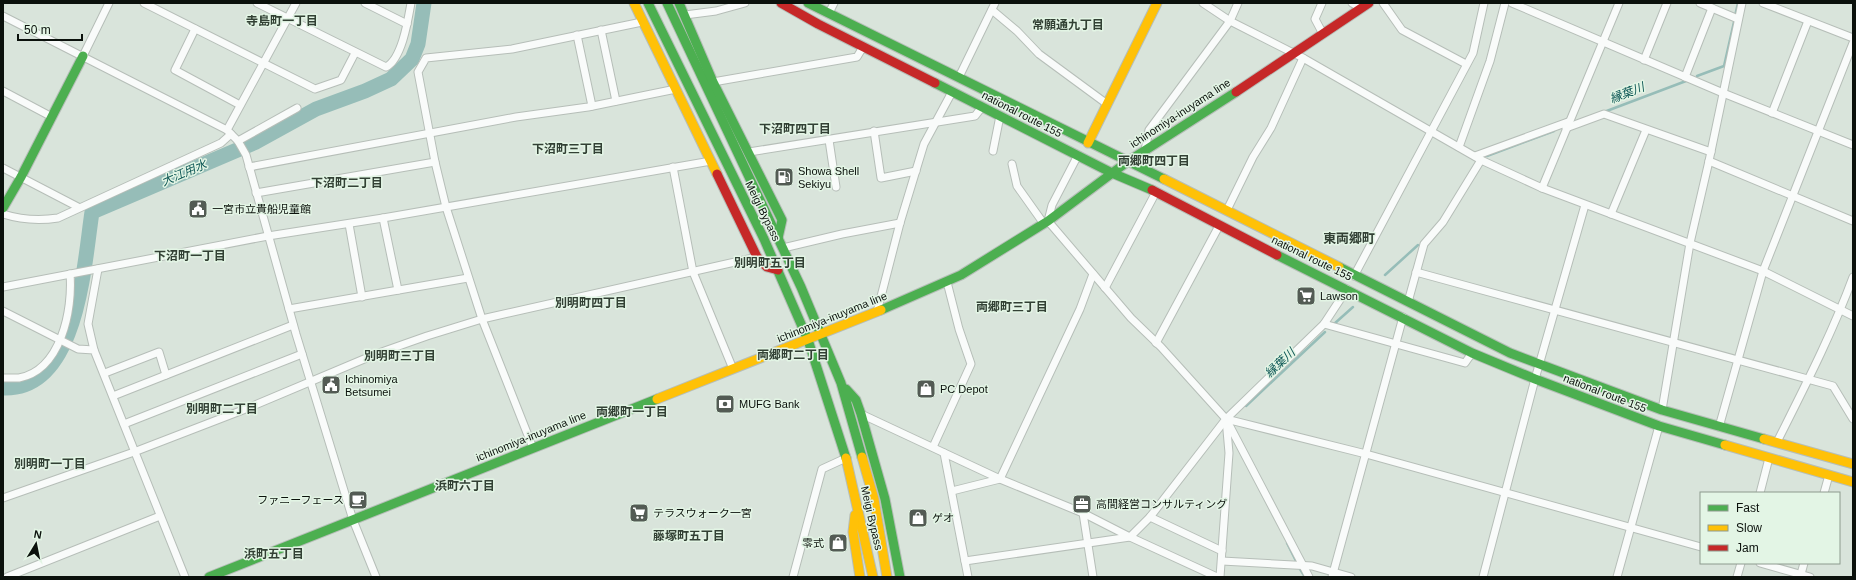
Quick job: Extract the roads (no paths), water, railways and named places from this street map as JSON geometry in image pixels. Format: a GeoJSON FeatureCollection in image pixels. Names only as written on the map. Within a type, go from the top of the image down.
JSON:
{"type":"FeatureCollection","features":[{"type":"Feature","properties":{"kind":"main road"},"geometry":{"type":"LineString","coordinates":[[634,3],[757,257],[767,267],[778,270]]}},
{"type":"Feature","properties":{"kind":"main road","name":"Meigi Bypass"},"geometry":{"type":"LineString","coordinates":[[648,3],[778,270],[808,340],[846,458],[873,577]]}},
{"type":"Feature","properties":{"kind":"main road","name":"Meigi Bypass"},"geometry":{"type":"LineString","coordinates":[[667,3],[783,248],[822,334],[841,383],[874,499],[887,577]]}},
{"type":"Feature","properties":{"kind":"main road"},"geometry":{"type":"LineString","coordinates":[[679,3],[713,82],[750,152],[782,220],[778,238]]}},
{"type":"Feature","properties":{"kind":"main road","name":"national route 155"},"geometry":{"type":"LineString","coordinates":[[781,3],[863,47],[1078,156],[1156,192],[1219,226],[1403,317],[1472,353],[1535,379],[1659,426],[1853,482]]}},
{"type":"Feature","properties":{"kind":"main road","name":"national route 155"},"geometry":{"type":"LineString","coordinates":[[808,3],[959,77],[1088,143],[1227,210],[1354,276],[1510,353],[1662,410],[1853,464]]}},
{"type":"Feature","properties":{"kind":"main road"},"geometry":{"type":"LineString","coordinates":[[1088,143],[1157,3]]}},
{"type":"Feature","properties":{"kind":"main road","name":"ichinomiya-inuyama line"},"geometry":{"type":"LineString","coordinates":[[209,577],[808,340],[947,282],[961,275],[1046,222],[1145,150],[1299,56],[1324,34],[1365,6]]}},
{"type":"Feature","properties":{"kind":"main road"},"geometry":{"type":"LineString","coordinates":[[3,208],[21,177],[83,56]]}},
{"type":"Feature","properties":{"kind":"main road"},"geometry":{"type":"LineString","coordinates":[[841,383],[856,400],[861,414],[884,499],[900,577]]}},
{"type":"Feature","properties":{"kind":"main road"},"geometry":{"type":"LineString","coordinates":[[856,503],[854,532],[860,577]]}},
{"type":"Feature","properties":{"kind":"street"},"geometry":{"type":"LineString","coordinates":[[83,56],[109,3]]}},
{"type":"Feature","properties":{"kind":"street"},"geometry":{"type":"LineString","coordinates":[[144,3],[194,30],[315,89],[342,80],[355,53]]}},
{"type":"Feature","properties":{"kind":"street"},"geometry":{"type":"LineString","coordinates":[[256,3],[386,67],[392,64],[396,58],[412,3]]}},
{"type":"Feature","properties":{"kind":"street"},"geometry":{"type":"LineString","coordinates":[[3,214],[22,219],[40,221],[58,218],[78,207],[221,143],[229,132],[240,105],[296,3]]}},
{"type":"Feature","properties":{"kind":"street"},"geometry":{"type":"LineString","coordinates":[[365,3],[407,24]]}},
{"type":"Feature","properties":{"kind":"street"},"geometry":{"type":"LineString","coordinates":[[685,15],[716,11],[745,3]]}},
{"type":"Feature","properties":{"kind":"street"},"geometry":{"type":"LineString","coordinates":[[829,14],[834,3]]}},
{"type":"Feature","properties":{"kind":"street"},"geometry":{"type":"LineString","coordinates":[[959,77],[995,3]]}},
{"type":"Feature","properties":{"kind":"street"},"geometry":{"type":"LineString","coordinates":[[1203,3],[1230,21],[1299,56],[1478,158],[1542,188],[1763,271],[1853,316]]}},
{"type":"Feature","properties":{"kind":"street"},"geometry":{"type":"LineString","coordinates":[[1145,150],[1149,130],[1230,21],[1238,3]]}},
{"type":"Feature","properties":{"kind":"street"},"geometry":{"type":"LineString","coordinates":[[1322,3],[1315,19],[1324,34]]}},
{"type":"Feature","properties":{"kind":"street"},"geometry":{"type":"LineString","coordinates":[[1352,3],[1365,6]]}},
{"type":"Feature","properties":{"kind":"street"},"geometry":{"type":"LineString","coordinates":[[1383,3],[1402,30],[1466,64]]}},
{"type":"Feature","properties":{"kind":"street"},"geometry":{"type":"LineString","coordinates":[[1354,276],[1473,53],[1484,3]]}},
{"type":"Feature","properties":{"kind":"street"},"geometry":{"type":"LineString","coordinates":[[1459,147],[1490,61],[1506,3]]}},
{"type":"Feature","properties":{"kind":"street"},"geometry":{"type":"LineString","coordinates":[[1512,3],[1723,93],[1853,145]]}},
{"type":"Feature","properties":{"kind":"street"},"geometry":{"type":"LineString","coordinates":[[1542,188],[1619,3]]}},
{"type":"Feature","properties":{"kind":"street"},"geometry":{"type":"LineString","coordinates":[[1644,60],[1667,3]]}},
{"type":"Feature","properties":{"kind":"street"},"geometry":{"type":"LineString","coordinates":[[1700,3],[1738,19]]}},
{"type":"Feature","properties":{"kind":"street"},"geometry":{"type":"LineString","coordinates":[[1662,410],[1690,243],[1711,152],[1742,3]]}},
{"type":"Feature","properties":{"kind":"street"},"geometry":{"type":"LineString","coordinates":[[1763,3],[1853,38]]}},
{"type":"Feature","properties":{"kind":"street"},"geometry":{"type":"LineString","coordinates":[[1685,77],[1712,8]]}},
{"type":"Feature","properties":{"kind":"street"},"geometry":{"type":"LineString","coordinates":[[992,10],[1017,31],[1039,54],[1107,104]]}},
{"type":"Feature","properties":{"kind":"street"},"geometry":{"type":"LineString","coordinates":[[3,16],[229,132],[239,142],[249,167],[293,326],[353,520],[376,577]]}},
{"type":"Feature","properties":{"kind":"street"},"geometry":{"type":"LineString","coordinates":[[1772,113],[1808,21]]}},
{"type":"Feature","properties":{"kind":"street"},"geometry":{"type":"LineString","coordinates":[[533,448],[482,319],[468,278],[446,206],[435,162],[431,134],[418,72],[426,58],[512,49],[642,22]]}},
{"type":"Feature","properties":{"kind":"street"},"geometry":{"type":"LineString","coordinates":[[194,30],[174,70],[240,105]]}},
{"type":"Feature","properties":{"kind":"street"},"geometry":{"type":"LineString","coordinates":[[601,30],[616,101]]}},
{"type":"Feature","properties":{"kind":"street"},"geometry":{"type":"LineString","coordinates":[[577,35],[592,106]]}},
{"type":"Feature","properties":{"kind":"street"},"geometry":{"type":"LineString","coordinates":[[1719,427],[1763,271],[1853,43]]}},
{"type":"Feature","properties":{"kind":"street"},"geometry":{"type":"LineString","coordinates":[[713,82],[857,57],[863,47]]}},
{"type":"Feature","properties":{"kind":"street"},"geometry":{"type":"LineString","coordinates":[[1227,210],[1254,157],[1271,128],[1299,56]]}},
{"type":"Feature","properties":{"kind":"street"},"geometry":{"type":"LineString","coordinates":[[249,167],[516,117],[592,106],[676,89]]}},
{"type":"Feature","properties":{"kind":"street"},"geometry":{"type":"LineString","coordinates":[[3,91],[52,117]]}},
{"type":"Feature","properties":{"kind":"street"},"geometry":{"type":"LineString","coordinates":[[877,312],[900,223],[924,144],[952,92]]}},
{"type":"Feature","properties":{"kind":"street"},"geometry":{"type":"LineString","coordinates":[[750,152],[975,116],[982,107]]}},
{"type":"Feature","properties":{"kind":"street"},"geometry":{"type":"LineString","coordinates":[[239,142],[297,108]]}},
{"type":"Feature","properties":{"kind":"street"},"geometry":{"type":"LineString","coordinates":[[1408,302],[1424,244],[1443,222],[1478,158],[1567,125],[1604,114],[1711,152]]}},
{"type":"Feature","properties":{"kind":"street"},"geometry":{"type":"LineString","coordinates":[[993,151],[1000,116]]}},
{"type":"Feature","properties":{"kind":"street"},"geometry":{"type":"LineString","coordinates":[[1611,214],[1646,130]]}},
{"type":"Feature","properties":{"kind":"street"},"geometry":{"type":"LineString","coordinates":[[874,131],[881,178],[916,171]]}},
{"type":"Feature","properties":{"kind":"street"},"geometry":{"type":"LineString","coordinates":[[829,140],[836,187]]}},
{"type":"Feature","properties":{"kind":"street"},"geometry":{"type":"LineString","coordinates":[[1046,222],[1052,205],[1078,156]]}},
{"type":"Feature","properties":{"kind":"street"},"geometry":{"type":"LineString","coordinates":[[3,287],[268,236],[349,224],[711,161]]}},
{"type":"Feature","properties":{"kind":"street"},"geometry":{"type":"LineString","coordinates":[[1709,161],[1853,221]]}},
{"type":"Feature","properties":{"kind":"street"},"geometry":{"type":"LineString","coordinates":[[256,193],[435,162]]}},
{"type":"Feature","properties":{"kind":"street"},"geometry":{"type":"LineString","coordinates":[[1012,164],[1017,186],[1046,222],[1131,318],[1156,342],[1226,419],[1309,577]]}},
{"type":"Feature","properties":{"kind":"street"},"geometry":{"type":"LineString","coordinates":[[673,167],[693,272],[733,369]]}},
{"type":"Feature","properties":{"kind":"street"},"geometry":{"type":"LineString","coordinates":[[3,168],[78,207]]}},
{"type":"Feature","properties":{"kind":"street"},"geometry":{"type":"LineString","coordinates":[[1105,288],[1156,192]]}},
{"type":"Feature","properties":{"kind":"street"},"geometry":{"type":"LineString","coordinates":[[1483,577],[1535,379],[1585,205]]}},
{"type":"Feature","properties":{"kind":"street"},"geometry":{"type":"LineString","coordinates":[[383,218],[398,290]]}},
{"type":"Feature","properties":{"kind":"street"},"geometry":{"type":"LineString","coordinates":[[783,248],[842,234],[900,223]]}},
{"type":"Feature","properties":{"kind":"street"},"geometry":{"type":"LineString","coordinates":[[349,224],[362,296]]}},
{"type":"Feature","properties":{"kind":"street"},"geometry":{"type":"LineString","coordinates":[[1156,342],[1219,226]]}},
{"type":"Feature","properties":{"kind":"street"},"geometry":{"type":"LineString","coordinates":[[3,498],[134,452],[243,410],[310,380],[376,354],[482,319],[757,257]]}},
{"type":"Feature","properties":{"kind":"street"},"geometry":{"type":"LineString","coordinates":[[98,269],[88,324],[94,350],[105,374],[134,452],[184,577]]}},
{"type":"Feature","properties":{"kind":"street"},"geometry":{"type":"LineString","coordinates":[[1416,272],[1674,344],[1834,386],[1853,419]]}},
{"type":"Feature","properties":{"kind":"street"},"geometry":{"type":"LineString","coordinates":[[3,378],[19,378],[32,372],[49,359],[54,353],[65,324],[71,290],[72,274]]}},
{"type":"Feature","properties":{"kind":"street"},"geometry":{"type":"LineString","coordinates":[[1000,479],[1080,309],[1093,274]]}},
{"type":"Feature","properties":{"kind":"street"},"geometry":{"type":"LineString","coordinates":[[1776,442],[1809,379],[1841,310],[1853,277]]}},
{"type":"Feature","properties":{"kind":"street"},"geometry":{"type":"LineString","coordinates":[[289,309],[468,278]]}},
{"type":"Feature","properties":{"kind":"street"},"geometry":{"type":"LineString","coordinates":[[933,447],[971,364],[959,329],[947,282]]}},
{"type":"Feature","properties":{"kind":"street"},"geometry":{"type":"LineString","coordinates":[[965,561],[1130,537],[1150,517],[1226,419],[1324,324],[1347,289]]}},
{"type":"Feature","properties":{"kind":"street"},"geometry":{"type":"LineString","coordinates":[[3,311],[78,349],[94,350]]}},
{"type":"Feature","properties":{"kind":"street"},"geometry":{"type":"LineString","coordinates":[[1332,574],[1397,344],[1403,317]]}},
{"type":"Feature","properties":{"kind":"street"},"geometry":{"type":"LineString","coordinates":[[1324,324],[1465,363],[1472,353]]}},
{"type":"Feature","properties":{"kind":"street"},"geometry":{"type":"LineString","coordinates":[[113,396],[293,326]]}},
{"type":"Feature","properties":{"kind":"street"},"geometry":{"type":"LineString","coordinates":[[105,374],[159,352],[166,375]]}},
{"type":"Feature","properties":{"kind":"street"},"geometry":{"type":"LineString","coordinates":[[124,424],[302,354]]}},
{"type":"Feature","properties":{"kind":"street"},"geometry":{"type":"LineString","coordinates":[[861,414],[1000,479],[1083,513],[1130,537],[1219,577],[1222,561],[1229,453],[1226,419]]}},
{"type":"Feature","properties":{"kind":"street"},"geometry":{"type":"LineString","coordinates":[[1226,419],[1366,454],[1700,547]]}},
{"type":"Feature","properties":{"kind":"street"},"geometry":{"type":"LineString","coordinates":[[1618,577],[1659,426]]}},
{"type":"Feature","properties":{"kind":"street"},"geometry":{"type":"LineString","coordinates":[[944,453],[968,577]]}},
{"type":"Feature","properties":{"kind":"street"},"geometry":{"type":"LineString","coordinates":[[793,577],[822,469],[846,458]]}},
{"type":"Feature","properties":{"kind":"street"},"geometry":{"type":"LineString","coordinates":[[1760,492],[1770,458]]}},
{"type":"Feature","properties":{"kind":"street"},"geometry":{"type":"LineString","coordinates":[[1824,492],[1829,475]]}},
{"type":"Feature","properties":{"kind":"street"},"geometry":{"type":"LineString","coordinates":[[952,491],[1000,479]]}},
{"type":"Feature","properties":{"kind":"street"},"geometry":{"type":"LineString","coordinates":[[1083,513],[1093,577]]}},
{"type":"Feature","properties":{"kind":"street"},"geometry":{"type":"LineString","coordinates":[[3,570],[6,577],[160,516]]}},
{"type":"Feature","properties":{"kind":"street"},"geometry":{"type":"LineString","coordinates":[[1150,517],[1222,551]]}},
{"type":"Feature","properties":{"kind":"street"},"geometry":{"type":"LineString","coordinates":[[1222,561],[1303,565],[1332,574],[1351,577]]}},
{"type":"Feature","properties":{"kind":"street"},"geometry":{"type":"LineString","coordinates":[[1737,577],[1741,564]]}},
{"type":"Feature","properties":{"kind":"street"},"geometry":{"type":"LineString","coordinates":[[1764,564],[1810,577]]}},
{"type":"Feature","properties":{"kind":"street"},"geometry":{"type":"LineString","coordinates":[[1801,574],[1804,564]]}},
{"type":"Feature","properties":{"kind":"waterway","name":"大江用水"},"geometry":{"type":"LineString","coordinates":[[3,388],[28,383],[47,369],[62,347],[73,321],[80,291],[92,212],[256,142],[316,109],[365,91],[391,79],[412,59],[418,44],[424,3]]}},
{"type":"Feature","properties":{"kind":"waterway","name":"縁葉川"},"geometry":{"type":"LineString","coordinates":[[1735,16],[1738,3]]}},
{"type":"Feature","properties":{"kind":"waterway","name":"縁葉川"},"geometry":{"type":"LineString","coordinates":[[1697,76],[1724,66],[1734,22]]}},
{"type":"Feature","properties":{"kind":"waterway","name":"縁葉川"},"geometry":{"type":"LineString","coordinates":[[1604,112],[1686,81]]}},
{"type":"Feature","properties":{"kind":"waterway","name":"縁葉川"},"geometry":{"type":"LineString","coordinates":[[1487,156],[1554,131]]}},
{"type":"Feature","properties":{"kind":"waterway","name":"縁葉川"},"geometry":{"type":"LineString","coordinates":[[1385,275],[1418,245]]}},
{"type":"Feature","properties":{"kind":"waterway","name":"縁葉川"},"geometry":{"type":"LineString","coordinates":[[1334,324],[1353,307]]}},
{"type":"Feature","properties":{"kind":"waterway","name":"縁葉川"},"geometry":{"type":"LineString","coordinates":[[1246,406],[1325,332]]}},
{"type":"Feature","properties":{"kind":"waterway","name":"縁葉川"},"geometry":{"type":"LineString","coordinates":[[1287,543],[1296,561]]}},
{"type":"Feature","properties":{"kind":"waterway","name":"縁葉川"},"geometry":{"type":"LineString","coordinates":[[1300,569],[1305,577]]}},
{"type":"Feature","properties":{"kind":"place","name":"Showa Shell Sekiyu"},"geometry":{"type":"Point","coordinates":[784,177]}},
{"type":"Feature","properties":{"kind":"place","name":"一宮市立貴船児童館"},"geometry":{"type":"Point","coordinates":[198,209]}},
{"type":"Feature","properties":{"kind":"place","name":"Lawson"},"geometry":{"type":"Point","coordinates":[1306,296]}},
{"type":"Feature","properties":{"kind":"place","name":"Ichinomiya Betsumei"},"geometry":{"type":"Point","coordinates":[331,385]}},
{"type":"Feature","properties":{"kind":"place","name":"PC Depot"},"geometry":{"type":"Point","coordinates":[926,389]}},
{"type":"Feature","properties":{"kind":"place","name":"MUFG Bank"},"geometry":{"type":"Point","coordinates":[725,404]}},
{"type":"Feature","properties":{"kind":"place","name":"ファニーフェース"},"geometry":{"type":"Point","coordinates":[358,500]}},
{"type":"Feature","properties":{"kind":"place","name":"高間経営コンサルティング"},"geometry":{"type":"Point","coordinates":[1082,504]}},
{"type":"Feature","properties":{"kind":"place","name":"テラスウォーク一宮"},"geometry":{"type":"Point","coordinates":[639,513]}},
{"type":"Feature","properties":{"kind":"place","name":"ゲオ"},"geometry":{"type":"Point","coordinates":[918,518]}},
{"type":"Feature","properties":{"kind":"place","name":"零式"},"geometry":{"type":"Point","coordinates":[838,543]}},
{"type":"Feature","properties":{"kind":"district","name":"寺島町一丁目"},"geometry":{"type":"Point","coordinates":[282,21]}},
{"type":"Feature","properties":{"kind":"district","name":"常願通九丁目"},"geometry":{"type":"Point","coordinates":[1068,25]}},
{"type":"Feature","properties":{"kind":"district","name":"下沼町四丁目"},"geometry":{"type":"Point","coordinates":[795,129]}},
{"type":"Feature","properties":{"kind":"district","name":"下沼町三丁目"},"geometry":{"type":"Point","coordinates":[568,149]}},
{"type":"Feature","properties":{"kind":"district","name":"両郷町四丁目"},"geometry":{"type":"Point","coordinates":[1154,161]}},
{"type":"Feature","properties":{"kind":"district","name":"下沼町二丁目"},"geometry":{"type":"Point","coordinates":[347,183]}},
{"type":"Feature","properties":{"kind":"district","name":"東両郷町"},"geometry":{"type":"Point","coordinates":[1349,238]}},
{"type":"Feature","properties":{"kind":"district","name":"下沼町一丁目"},"geometry":{"type":"Point","coordinates":[190,256]}},
{"type":"Feature","properties":{"kind":"district","name":"別明町五丁目"},"geometry":{"type":"Point","coordinates":[770,263]}},
{"type":"Feature","properties":{"kind":"district","name":"別明町四丁目"},"geometry":{"type":"Point","coordinates":[591,303]}},
{"type":"Feature","properties":{"kind":"district","name":"両郷町三丁目"},"geometry":{"type":"Point","coordinates":[1012,307]}},
{"type":"Feature","properties":{"kind":"district","name":"両郷町二丁目"},"geometry":{"type":"Point","coordinates":[793,355]}},
{"type":"Feature","properties":{"kind":"district","name":"別明町三丁目"},"geometry":{"type":"Point","coordinates":[400,356]}},
{"type":"Feature","properties":{"kind":"district","name":"別明町二丁目"},"geometry":{"type":"Point","coordinates":[222,409]}},
{"type":"Feature","properties":{"kind":"district","name":"両郷町一丁目"},"geometry":{"type":"Point","coordinates":[632,412]}},
{"type":"Feature","properties":{"kind":"district","name":"別明町一丁目"},"geometry":{"type":"Point","coordinates":[50,464]}},
{"type":"Feature","properties":{"kind":"district","name":"浜町六丁目"},"geometry":{"type":"Point","coordinates":[465,486]}},
{"type":"Feature","properties":{"kind":"district","name":"藤塚町五丁目"},"geometry":{"type":"Point","coordinates":[689,536]}},
{"type":"Feature","properties":{"kind":"district","name":"浜町五丁目"},"geometry":{"type":"Point","coordinates":[274,554]}}]}
